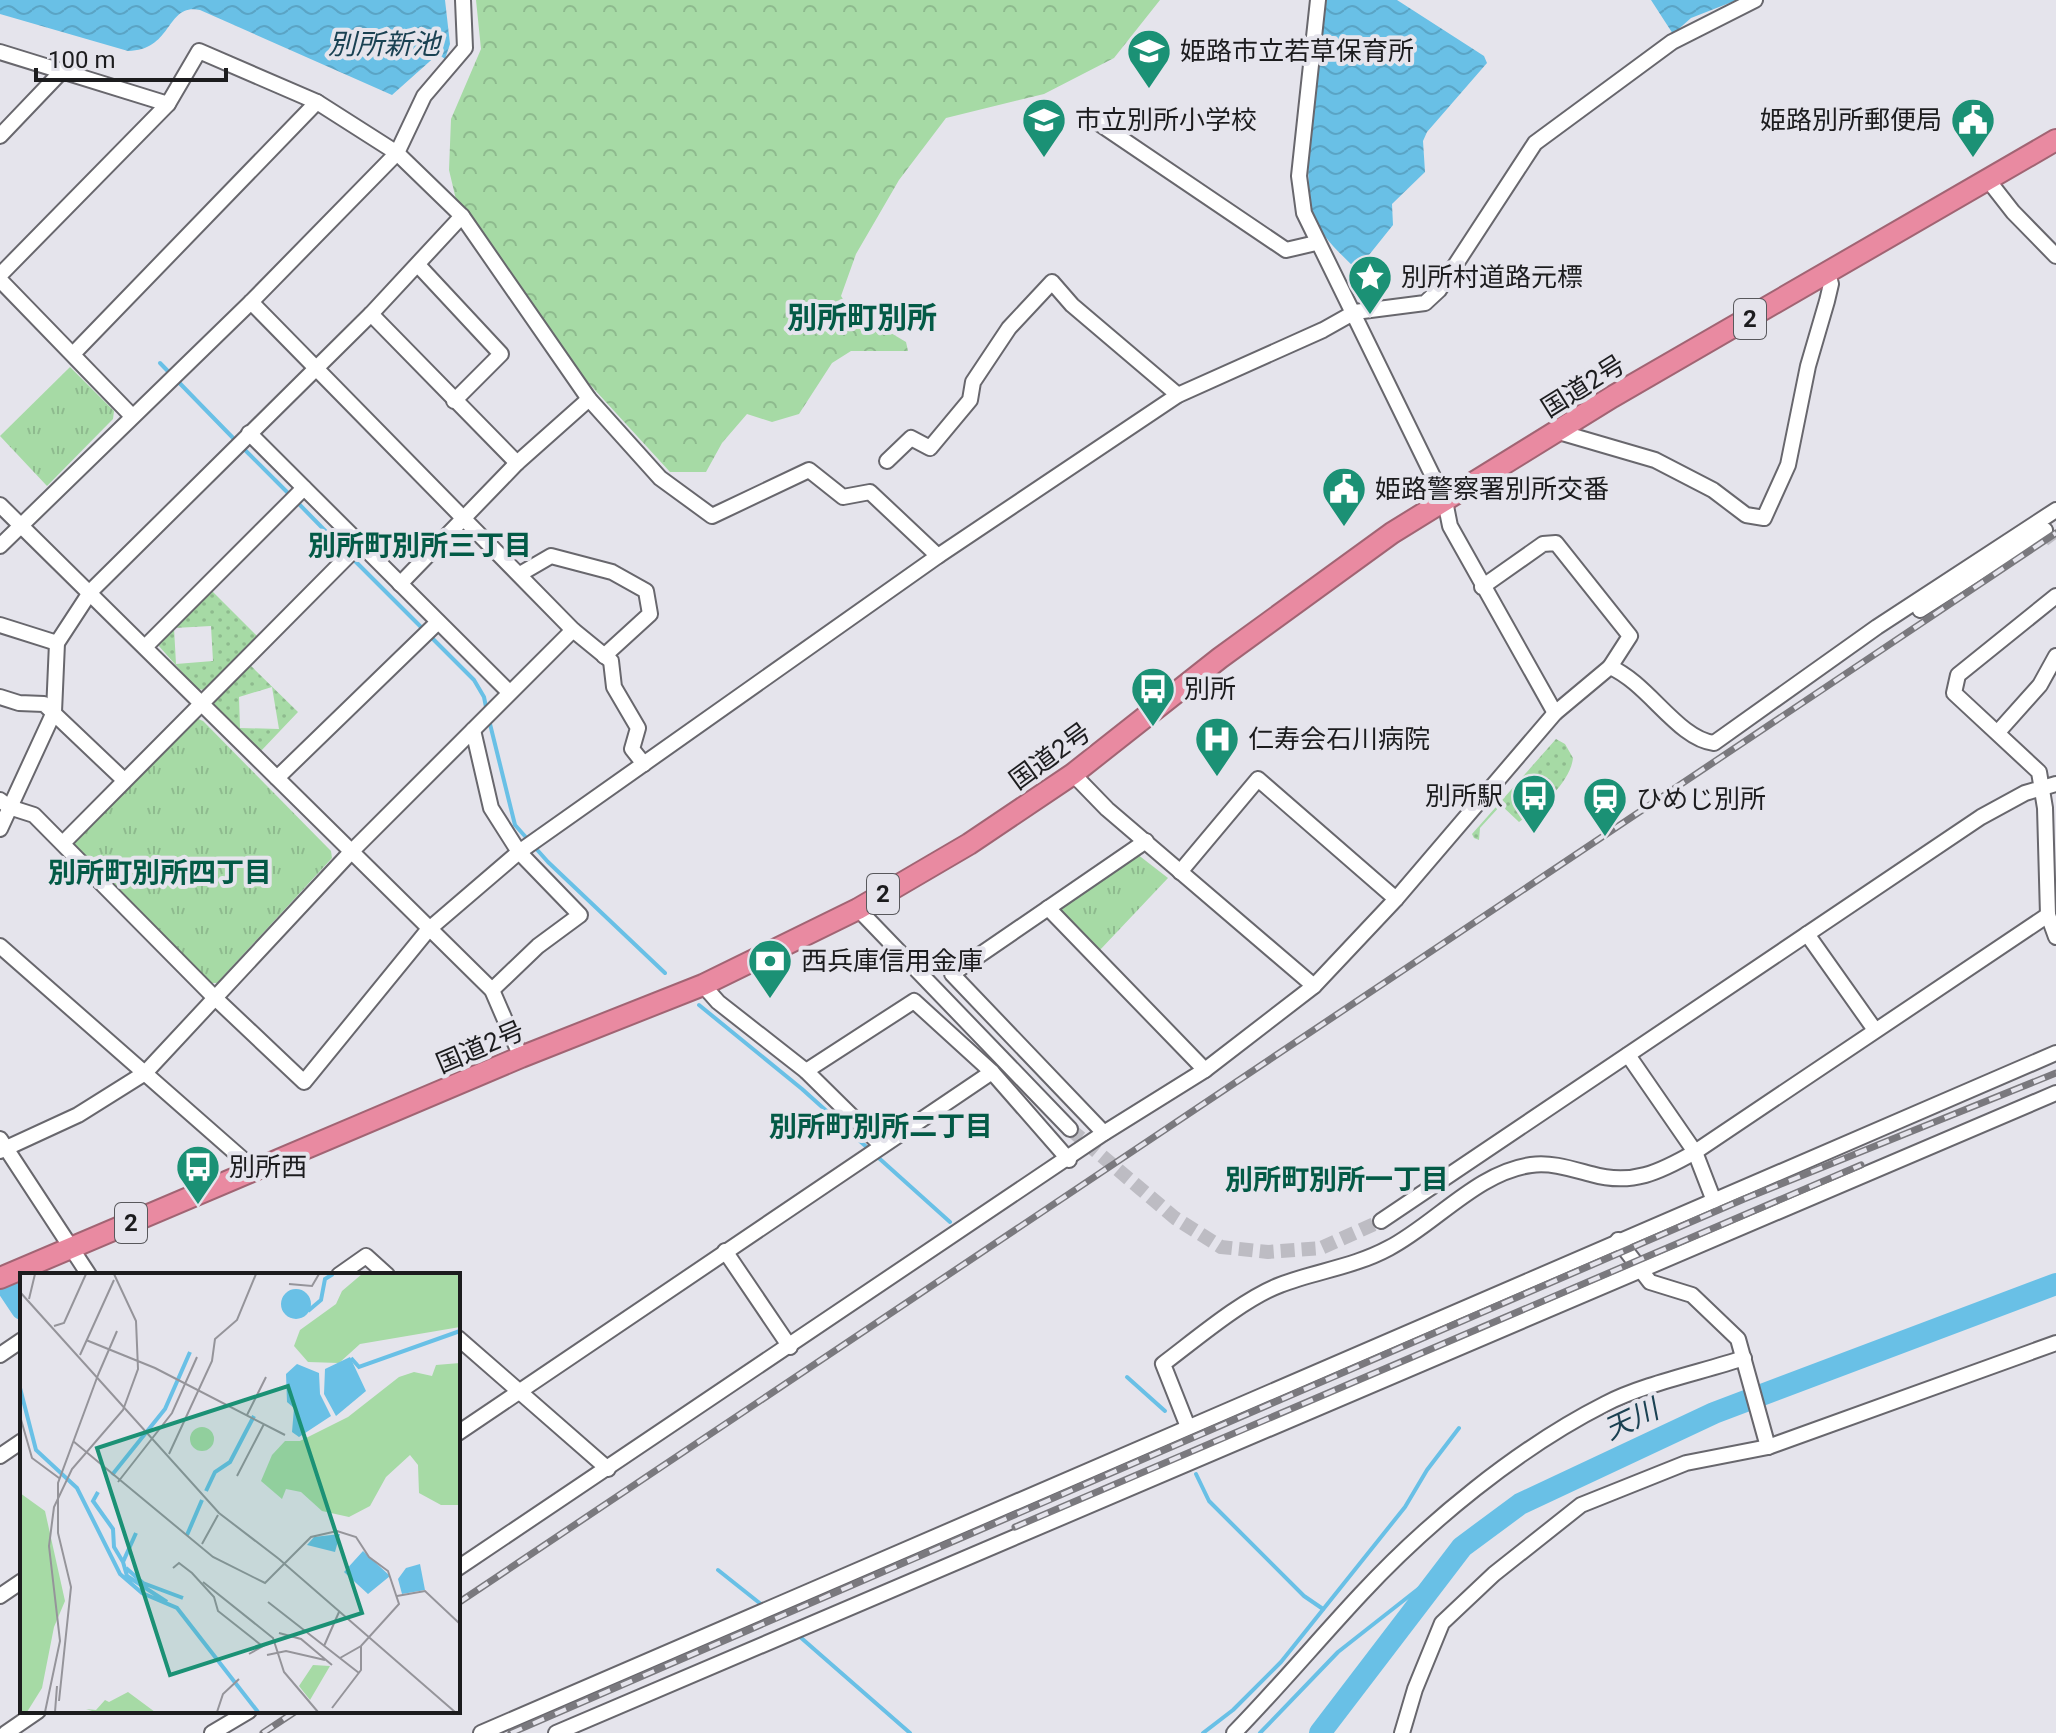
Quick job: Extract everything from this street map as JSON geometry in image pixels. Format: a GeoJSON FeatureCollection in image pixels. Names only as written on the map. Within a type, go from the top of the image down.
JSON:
{"type":"FeatureCollection","features":[{"type":"Feature","properties":{"kind":"highway","name":"国道2号"},"geometry":{"type":"LineString","coordinates":[[4,1277],[521,1057],[703,985],[858,909],[969,844],[1073,774],[1335,573],[1445,501],[1612,397],[2056,140]]}},
{"type":"Feature","properties":{"kind":"street"},"geometry":{"type":"LineString","coordinates":[[0,546],[251,302],[397,153],[424,96],[465,48],[463,0]]}},
{"type":"Feature","properties":{"kind":"street"},"geometry":{"type":"LineString","coordinates":[[1318,0],[1299,176],[1304,213],[1316,243],[1355,312],[1445,501],[1450,526],[1555,713]]}},
{"type":"Feature","properties":{"kind":"street"},"geometry":{"type":"LineString","coordinates":[[4,804],[34,815],[64,842],[213,996],[304,1082],[428,930],[519,852],[938,556],[1178,395],[1323,330],[1355,312],[1425,303],[1439,290],[1535,143],[1672,42],[1755,0]]}},
{"type":"Feature","properties":{"kind":"street"},"geometry":{"type":"LineString","coordinates":[[132,416],[0,277],[168,104],[199,51],[317,102],[397,153],[462,216],[589,399],[660,478],[712,516],[809,470],[843,497],[870,492],[938,556]]}},
{"type":"Feature","properties":{"kind":"street"},"geometry":{"type":"LineString","coordinates":[[0,52],[168,104]]}},
{"type":"Feature","properties":{"kind":"street"},"geometry":{"type":"LineString","coordinates":[[0,136],[63,70]]}},
{"type":"Feature","properties":{"kind":"street"},"geometry":{"type":"LineString","coordinates":[[74,353],[317,102]]}},
{"type":"Feature","properties":{"kind":"street"},"geometry":{"type":"LineString","coordinates":[[1088,116],[1286,250],[1316,243]]}},
{"type":"Feature","properties":{"kind":"street"},"geometry":{"type":"LineString","coordinates":[[1988,180],[2013,212],[2056,256]]}},
{"type":"Feature","properties":{"kind":"street"},"geometry":{"type":"LineString","coordinates":[[0,829],[4,804],[54,712],[57,643],[91,591],[371,314],[462,216]]}},
{"type":"Feature","properties":{"kind":"street"},"geometry":{"type":"LineString","coordinates":[[418,265],[501,354],[454,401]]}},
{"type":"Feature","properties":{"kind":"street"},"geometry":{"type":"LineString","coordinates":[[1559,432],[1655,460],[1713,490],[1746,515],[1764,518],[1788,465],[1808,366],[1831,284],[1828,274]]}},
{"type":"Feature","properties":{"kind":"street"},"geometry":{"type":"LineString","coordinates":[[887,461],[911,438],[930,448],[970,400],[973,382],[1009,328],[1052,282],[1072,305],[1178,395]]}},
{"type":"Feature","properties":{"kind":"street"},"geometry":{"type":"LineString","coordinates":[[251,302],[573,630],[611,661],[614,687],[638,728],[632,749],[644,764]]}},
{"type":"Feature","properties":{"kind":"street"},"geometry":{"type":"LineString","coordinates":[[371,314],[517,463]]}},
{"type":"Feature","properties":{"kind":"street"},"geometry":{"type":"LineString","coordinates":[[400,584],[517,463],[589,399]]}},
{"type":"Feature","properties":{"kind":"street"},"geometry":{"type":"LineString","coordinates":[[249,433],[509,692]]}},
{"type":"Feature","properties":{"kind":"street"},"geometry":{"type":"LineString","coordinates":[[146,646],[304,488]]}},
{"type":"Feature","properties":{"kind":"street"},"geometry":{"type":"LineString","coordinates":[[0,505],[91,591],[201,705],[492,990],[521,1057]]}},
{"type":"Feature","properties":{"kind":"street"},"geometry":{"type":"LineString","coordinates":[[1610,667],[1644,688],[1699,741],[1714,743],[1877,627],[2056,510]]}},
{"type":"Feature","properties":{"kind":"street"},"geometry":{"type":"LineString","coordinates":[[1877,627],[1892,628],[2045,530]]}},
{"type":"Feature","properties":{"kind":"street"},"geometry":{"type":"LineString","coordinates":[[460,1567],[1069,1160],[1104,1133],[1205,1070],[1314,986],[1396,899],[1555,713],[1610,667],[1630,636],[1556,543],[1543,544],[1482,587]]}},
{"type":"Feature","properties":{"kind":"street"},"geometry":{"type":"LineString","coordinates":[[64,842],[360,544]]}},
{"type":"Feature","properties":{"kind":"street"},"geometry":{"type":"LineString","coordinates":[[520,574],[551,556],[612,572],[646,591],[650,614],[604,656]]}},
{"type":"Feature","properties":{"kind":"street"},"geometry":{"type":"LineString","coordinates":[[2056,596],[1958,675],[1954,693],[2039,772],[2049,786],[2048,915],[2056,937]]}},
{"type":"Feature","properties":{"kind":"street"},"geometry":{"type":"LineString","coordinates":[[277,778],[438,622]]}},
{"type":"Feature","properties":{"kind":"street"},"geometry":{"type":"LineString","coordinates":[[0,625],[57,643]]}},
{"type":"Feature","properties":{"kind":"street"},"geometry":{"type":"LineString","coordinates":[[88,1273],[2,1146],[78,1115],[145,1073],[213,996],[351,852],[573,630]]}},
{"type":"Feature","properties":{"kind":"street"},"geometry":{"type":"LineString","coordinates":[[1998,732],[2040,685],[2056,656]]}},
{"type":"Feature","properties":{"kind":"street"},"geometry":{"type":"LineString","coordinates":[[0,697],[19,703],[44,704],[124,780]]}},
{"type":"Feature","properties":{"kind":"street"},"geometry":{"type":"LineString","coordinates":[[473,730],[491,808],[519,852],[580,915],[538,946],[492,990]]}},
{"type":"Feature","properties":{"kind":"street"},"geometry":{"type":"LineString","coordinates":[[1073,774],[1107,809],[1314,986]]}},
{"type":"Feature","properties":{"kind":"street"},"geometry":{"type":"LineString","coordinates":[[1180,872],[1258,779],[1396,899]]}},
{"type":"Feature","properties":{"kind":"street"},"geometry":{"type":"LineString","coordinates":[[1381,1221],[1981,817],[2049,786]]}},
{"type":"Feature","properties":{"kind":"street"},"geometry":{"type":"LineString","coordinates":[[1104,1133],[952,974],[1146,841]]}},
{"type":"Feature","properties":{"kind":"street"},"geometry":{"type":"LineString","coordinates":[[1048,908],[1205,1070]]}},
{"type":"Feature","properties":{"kind":"street"},"geometry":{"type":"LineString","coordinates":[[858,909],[1070,1129]]}},
{"type":"Feature","properties":{"kind":"street"},"geometry":{"type":"LineString","coordinates":[[1188,1427],[1163,1364],[1206,1331],[1278,1285],[1345,1268],[1390,1248],[1494,1178],[1531,1165],[1561,1166],[1629,1180],[1656,1174],[1695,1152],[2048,915]]}},
{"type":"Feature","properties":{"kind":"street"},"geometry":{"type":"LineString","coordinates":[[1807,934],[1875,1030]]}},
{"type":"Feature","properties":{"kind":"street"},"geometry":{"type":"LineString","coordinates":[[0,946],[255,1170]]}},
{"type":"Feature","properties":{"kind":"street"},"geometry":{"type":"LineString","coordinates":[[703,985],[718,1002],[806,1071],[874,1149]]}},
{"type":"Feature","properties":{"kind":"street"},"geometry":{"type":"LineString","coordinates":[[806,1071],[914,1001],[992,1072],[1069,1160]]}},
{"type":"Feature","properties":{"kind":"street"},"geometry":{"type":"LineString","coordinates":[[481,1733],[2056,1053]]}},
{"type":"Feature","properties":{"kind":"street"},"geometry":{"type":"LineString","coordinates":[[1628,1055],[1695,1152],[1714,1201]]}},
{"type":"Feature","properties":{"kind":"street"},"geometry":{"type":"LineString","coordinates":[[460,1432],[992,1072]]}},
{"type":"Feature","properties":{"kind":"street"},"geometry":{"type":"LineString","coordinates":[[556,1733],[2056,1093]]}},
{"type":"Feature","properties":{"kind":"street"},"geometry":{"type":"LineString","coordinates":[[1618,1240],[1650,1282],[1692,1295],[1738,1339],[1767,1441]]}},
{"type":"Feature","properties":{"kind":"street"},"geometry":{"type":"LineString","coordinates":[[725,1251],[790,1347]]}},
{"type":"Feature","properties":{"kind":"street"},"geometry":{"type":"LineString","coordinates":[[342,1273],[366,1256],[385,1273]]}},
{"type":"Feature","properties":{"kind":"street"},"geometry":{"type":"LineString","coordinates":[[460,1340],[608,1469]]}},
{"type":"Feature","properties":{"kind":"street"},"geometry":{"type":"LineString","coordinates":[[0,1355],[20,1341]]}},
{"type":"Feature","properties":{"kind":"street"},"geometry":{"type":"LineString","coordinates":[[1402,1733],[1415,1689],[1442,1623],[1494,1574],[1581,1505],[1686,1463],[1767,1441],[2056,1343]]}},
{"type":"Feature","properties":{"kind":"street"},"geometry":{"type":"LineString","coordinates":[[1234,1733],[1406,1549],[1501,1470],[1606,1403],[1746,1364]]}},
{"type":"Feature","properties":{"kind":"street"},"geometry":{"type":"LineString","coordinates":[[0,1456],[20,1442]]}},
{"type":"Feature","properties":{"kind":"street"},"geometry":{"type":"LineString","coordinates":[[0,1596],[20,1582]]}},
{"type":"Feature","properties":{"kind":"street"},"geometry":{"type":"LineString","coordinates":[[6,1733],[35,1713]]}},
{"type":"Feature","properties":{"kind":"street"},"geometry":{"type":"LineString","coordinates":[[212,1733],[246,1713]]}},
{"type":"Feature","properties":{"kind":"green space"},"geometry":{"type":"Polygon","coordinates":[[[476,0],[1160,0],[1114,58],[1044,94],[946,118],[899,180],[856,254],[841,296],[849,308],[906,342],[908,351],[851,351],[832,363],[799,414],[772,422],[747,414],[722,443],[706,472],[670,472],[528,317],[462,225],[449,170],[451,119],[481,49],[476,0]]]}},
{"type":"Feature","properties":{"kind":"green space"},"geometry":{"type":"Polygon","coordinates":[[[70,367],[114,411],[113,419],[47,486],[0,436],[70,367]]]}},
{"type":"Feature","properties":{"kind":"green space"},"geometry":{"type":"Polygon","coordinates":[[[209,588],[258,637],[205,690],[197,689],[158,645],[209,588]],[[211,626],[174,628],[176,664],[213,661],[211,626]]]}},
{"type":"Feature","properties":{"kind":"green space"},"geometry":{"type":"Polygon","coordinates":[[[248,663],[298,712],[260,752],[213,707],[214,698],[248,663]],[[272,687],[239,697],[240,728],[279,729],[272,687]]]}},
{"type":"Feature","properties":{"kind":"green space"},"geometry":{"type":"Polygon","coordinates":[[[194,717],[203,721],[331,851],[332,858],[217,983],[208,983],[74,845],[74,835],[194,717]]]}},
{"type":"Feature","properties":{"kind":"green space"},"geometry":{"type":"Polygon","coordinates":[[[1556,739],[1565,744],[1573,758],[1560,786],[1519,822],[1501,805],[1480,828],[1479,840],[1474,838],[1472,834],[1556,739]]]}},
{"type":"Feature","properties":{"kind":"green space"},"geometry":{"type":"Polygon","coordinates":[[[1137,854],[1168,878],[1099,951],[1061,915],[1061,905],[1137,854]]]}},
{"type":"Feature","properties":{"kind":"water","name":"別所新池"},"geometry":{"type":"Polygon","coordinates":[[[0,0],[445,0],[450,44],[445,59],[438,54],[392,95],[200,10],[180,13],[154,43],[143,49],[128,51],[0,14],[0,0]]]}},
{"type":"Feature","properties":{"kind":"water"},"geometry":{"type":"Polygon","coordinates":[[[1327,0],[1397,0],[1484,56],[1487,63],[1427,132],[1423,141],[1425,172],[1392,204],[1393,225],[1357,270],[1320,230],[1309,197],[1312,108],[1327,0]]]}},
{"type":"Feature","properties":{"kind":"water"},"geometry":{"type":"Polygon","coordinates":[[[1651,0],[1737,0],[1691,18],[1673,34],[1651,0]]]}},
{"type":"Feature","properties":{"kind":"waterway"},"geometry":{"type":"LineString","coordinates":[[160,363],[236,441]]}},
{"type":"Feature","properties":{"kind":"waterway"},"geometry":{"type":"LineString","coordinates":[[242,447],[290,495]]}},
{"type":"Feature","properties":{"kind":"waterway"},"geometry":{"type":"LineString","coordinates":[[296,501],[346,552]]}},
{"type":"Feature","properties":{"kind":"waterway"},"geometry":{"type":"LineString","coordinates":[[352,558],[474,680],[484,697],[487,712]]}},
{"type":"Feature","properties":{"kind":"waterway"},"geometry":{"type":"LineString","coordinates":[[489,720],[515,825],[548,862],[665,973]]}},
{"type":"Feature","properties":{"kind":"waterway"},"geometry":{"type":"LineString","coordinates":[[699,1005],[802,1089],[950,1222]]}},
{"type":"Feature","properties":{"kind":"waterway"},"geometry":{"type":"LineString","coordinates":[[0,1276],[20,1306]]}},
{"type":"Feature","properties":{"kind":"waterway","name":"天川"},"geometry":{"type":"LineString","coordinates":[[1320,1733],[1462,1547],[1520,1504],[1714,1413],[2056,1284]]}},
{"type":"Feature","properties":{"kind":"waterway"},"geometry":{"type":"LineString","coordinates":[[1127,1377],[1165,1411]]}},
{"type":"Feature","properties":{"kind":"waterway"},"geometry":{"type":"LineString","coordinates":[[1203,1733],[1233,1710],[1281,1662],[1405,1507],[1427,1470],[1459,1428]]}},
{"type":"Feature","properties":{"kind":"waterway"},"geometry":{"type":"LineString","coordinates":[[1196,1474],[1209,1501],[1304,1596],[1323,1609]]}},
{"type":"Feature","properties":{"kind":"waterway"},"geometry":{"type":"LineString","coordinates":[[1260,1733],[1338,1652],[1450,1564]]}},
{"type":"Feature","properties":{"kind":"waterway"},"geometry":{"type":"LineString","coordinates":[[718,1570],[762,1605]]}},
{"type":"Feature","properties":{"kind":"waterway"},"geometry":{"type":"LineString","coordinates":[[799,1636],[910,1733]]}},
{"type":"Feature","properties":{"kind":"tunnel"},"geometry":{"type":"LineString","coordinates":[[2045,530],[2056,544]]}},
{"type":"Feature","properties":{"kind":"tunnel"},"geometry":{"type":"LineString","coordinates":[[1070,1129],[1175,1218],[1221,1247],[1268,1252],[1321,1248],[1381,1221]]}},
{"type":"Feature","properties":{"kind":"railway"},"geometry":{"type":"LineString","coordinates":[[460,1602],[2056,533]]}},
{"type":"Feature","properties":{"kind":"railway"},"geometry":{"type":"LineString","coordinates":[[511,1733],[1744,1199],[2056,1073]]}},
{"type":"Feature","properties":{"kind":"railway"},"geometry":{"type":"LineString","coordinates":[[1015,1527],[1861,1165]]}},
{"type":"Feature","properties":{"kind":"railway"},"geometry":{"type":"LineString","coordinates":[[263,1733],[293,1713]]}},
{"type":"Feature","properties":{"kind":"place","name":"姫路市立若草保育所"},"geometry":{"type":"Point","coordinates":[1149,90]}},
{"type":"Feature","properties":{"kind":"place","name":"市立別所小学校"},"geometry":{"type":"Point","coordinates":[1044,159]}},
{"type":"Feature","properties":{"kind":"place","name":"姫路別所郵便局"},"geometry":{"type":"Point","coordinates":[1973,159]}},
{"type":"Feature","properties":{"kind":"place","name":"別所村道路元標"},"geometry":{"type":"Point","coordinates":[1370,316]}},
{"type":"Feature","properties":{"kind":"place","name":"姫路警察署別所交番"},"geometry":{"type":"Point","coordinates":[1344,528]}},
{"type":"Feature","properties":{"kind":"place","name":"別所"},"geometry":{"type":"Point","coordinates":[1153,728]}},
{"type":"Feature","properties":{"kind":"place","name":"仁寿会石川病院"},"geometry":{"type":"Point","coordinates":[1217,778]}},
{"type":"Feature","properties":{"kind":"place","name":"別所駅"},"geometry":{"type":"Point","coordinates":[1534,835]}},
{"type":"Feature","properties":{"kind":"place","name":"ひめじ別所"},"geometry":{"type":"Point","coordinates":[1605,838]}},
{"type":"Feature","properties":{"kind":"place","name":"西兵庫信用金庫"},"geometry":{"type":"Point","coordinates":[770,1000]}},
{"type":"Feature","properties":{"kind":"place","name":"別所西"},"geometry":{"type":"Point","coordinates":[198,1206]}},
{"type":"Feature","properties":{"kind":"district","name":"別所町別所"},"geometry":{"type":"Point","coordinates":[862,318]}},
{"type":"Feature","properties":{"kind":"district","name":"別所町別所三丁目"},"geometry":{"type":"Point","coordinates":[420,545]}},
{"type":"Feature","properties":{"kind":"district","name":"別所町別所四丁目"},"geometry":{"type":"Point","coordinates":[160,872]}},
{"type":"Feature","properties":{"kind":"district","name":"別所町別所二丁目"},"geometry":{"type":"Point","coordinates":[881,1126]}},
{"type":"Feature","properties":{"kind":"district","name":"別所町別所一丁目"},"geometry":{"type":"Point","coordinates":[1337,1179]}}]}
